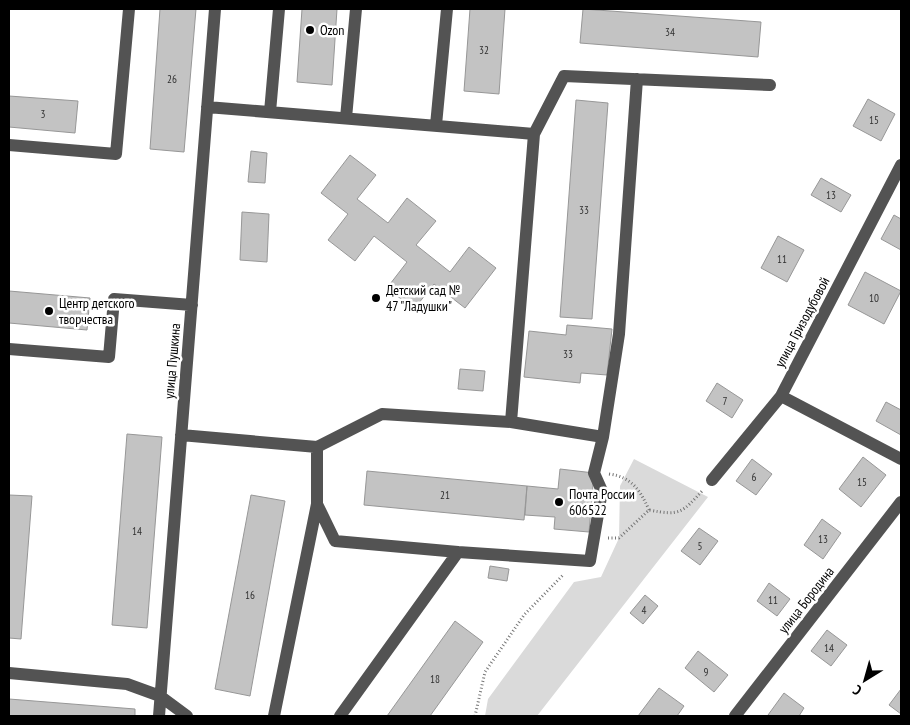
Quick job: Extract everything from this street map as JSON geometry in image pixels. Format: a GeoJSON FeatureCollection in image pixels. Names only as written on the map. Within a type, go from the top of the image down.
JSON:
{"type":"FeatureCollection","features":[{"type":"Feature","properties":{"kind":"street"},"geometry":{"type":"LineString","coordinates":[[9,145],[116,154],[128,9]]}},
{"type":"Feature","properties":{"kind":"street","name":"улица Пушкина"},"geometry":{"type":"LineString","coordinates":[[159,716],[215,9]]}},
{"type":"Feature","properties":{"kind":"street"},"geometry":{"type":"LineString","coordinates":[[270,112],[279,9]]}},
{"type":"Feature","properties":{"kind":"street"},"geometry":{"type":"LineString","coordinates":[[346,118],[356,9]]}},
{"type":"Feature","properties":{"kind":"street"},"geometry":{"type":"LineString","coordinates":[[436,126],[447,9]]}},
{"type":"Feature","properties":{"kind":"street"},"geometry":{"type":"LineString","coordinates":[[511,422],[534,134],[564,76],[770,85]]}},
{"type":"Feature","properties":{"kind":"street"},"geometry":{"type":"LineString","coordinates":[[317,504],[335,541],[590,561],[602,491],[594,473],[604,437],[619,334],[638,79]]}},
{"type":"Feature","properties":{"kind":"street"},"geometry":{"type":"LineString","coordinates":[[207,107],[534,134]]}},
{"type":"Feature","properties":{"kind":"street","name":"улица Гризодубовой"},"geometry":{"type":"LineString","coordinates":[[712,480],[781,396],[901,166]]}},
{"type":"Feature","properties":{"kind":"street"},"geometry":{"type":"LineString","coordinates":[[9,349],[109,357],[114,299],[192,306]]}},
{"type":"Feature","properties":{"kind":"street"},"geometry":{"type":"LineString","coordinates":[[781,396],[901,459]]}},
{"type":"Feature","properties":{"kind":"street"},"geometry":{"type":"LineString","coordinates":[[181,435],[317,447],[382,414],[511,422],[604,437]]}},
{"type":"Feature","properties":{"kind":"street"},"geometry":{"type":"LineString","coordinates":[[274,716],[317,504],[317,447]]}},
{"type":"Feature","properties":{"kind":"street","name":"улица Бородина"},"geometry":{"type":"LineString","coordinates":[[735,716],[901,502]]}},
{"type":"Feature","properties":{"kind":"street"},"geometry":{"type":"LineString","coordinates":[[340,716],[458,552]]}},
{"type":"Feature","properties":{"kind":"street"},"geometry":{"type":"LineString","coordinates":[[9,673],[127,684],[160,696],[187,716]]}},
{"type":"Feature","properties":{"kind":"path"},"geometry":{"type":"LineString","coordinates":[[594,473],[617,475],[635,484],[649,510]]}},
{"type":"Feature","properties":{"kind":"path"},"geometry":{"type":"LineString","coordinates":[[649,510],[671,514],[687,507],[712,480]]}},
{"type":"Feature","properties":{"kind":"path"},"geometry":{"type":"LineString","coordinates":[[594,538],[619,538],[649,510]]}},
{"type":"Feature","properties":{"kind":"path"},"geometry":{"type":"LineString","coordinates":[[475,716],[485,672],[524,615],[576,560]]}},
{"type":"Feature","properties":{"kind":"shaded area"},"geometry":{"type":"Polygon","coordinates":[[[634,459],[708,497],[537,716],[485,716],[488,699],[574,582],[601,577],[619,538],[620,486],[634,459]]]}},
{"type":"Feature","properties":{"kind":"building"},"geometry":{"type":"Polygon","coordinates":[[[160,9],[196,9],[184,152],[150,149],[160,9]]]}},
{"type":"Feature","properties":{"kind":"building"},"geometry":{"type":"Polygon","coordinates":[[[302,9],[337,9],[332,85],[297,82],[302,9]]]}},
{"type":"Feature","properties":{"kind":"building"},"geometry":{"type":"Polygon","coordinates":[[[470,9],[505,9],[499,94],[464,91],[470,9]]]}},
{"type":"Feature","properties":{"kind":"building"},"geometry":{"type":"Polygon","coordinates":[[[583,9],[761,22],[758,57],[580,43],[583,9]]]}},
{"type":"Feature","properties":{"kind":"building"},"geometry":{"type":"Polygon","coordinates":[[[9,96],[78,101],[75,133],[9,127],[9,96]]]}},
{"type":"Feature","properties":{"kind":"building"},"geometry":{"type":"Polygon","coordinates":[[[868,99],[895,114],[881,141],[853,126],[868,99]]]}},
{"type":"Feature","properties":{"kind":"building"},"geometry":{"type":"Polygon","coordinates":[[[576,100],[608,103],[592,319],[560,317],[576,100]]]}},
{"type":"Feature","properties":{"kind":"building"},"geometry":{"type":"Polygon","coordinates":[[[251,151],[267,153],[265,183],[248,182],[251,151]]]}},
{"type":"Feature","properties":{"kind":"building"},"geometry":{"type":"Polygon","coordinates":[[[350,155],[376,175],[357,199],[388,223],[407,198],[436,221],[416,245],[450,272],[469,247],[496,268],[465,308],[434,284],[414,309],[387,288],[407,262],[374,236],[355,261],[328,240],[348,214],[321,193],[350,155]]]}},
{"type":"Feature","properties":{"kind":"building"},"geometry":{"type":"Polygon","coordinates":[[[821,178],[851,195],[841,212],[811,195],[821,178]]]}},
{"type":"Feature","properties":{"kind":"building"},"geometry":{"type":"Polygon","coordinates":[[[242,212],[269,214],[267,262],[240,260],[242,212]]]}},
{"type":"Feature","properties":{"kind":"building"},"geometry":{"type":"Polygon","coordinates":[[[894,215],[901,219],[901,250],[881,239],[894,215]]]}},
{"type":"Feature","properties":{"kind":"building"},"geometry":{"type":"Polygon","coordinates":[[[778,236],[804,250],[787,282],[761,268],[778,236]]]}},
{"type":"Feature","properties":{"kind":"building"},"geometry":{"type":"Polygon","coordinates":[[[865,272],[901,291],[884,324],[848,305],[865,272]]]}},
{"type":"Feature","properties":{"kind":"building","name":"Центр детского творчества"},"geometry":{"type":"Polygon","coordinates":[[[9,291],[90,298],[87,330],[9,323],[9,291]]]}},
{"type":"Feature","properties":{"kind":"building"},"geometry":{"type":"Polygon","coordinates":[[[567,325],[612,329],[607,375],[581,373],[580,383],[524,377],[529,331],[566,335],[567,325]]]}},
{"type":"Feature","properties":{"kind":"building"},"geometry":{"type":"Polygon","coordinates":[[[460,369],[485,371],[483,391],[458,389],[460,369]]]}},
{"type":"Feature","properties":{"kind":"building"},"geometry":{"type":"Polygon","coordinates":[[[717,383],[743,400],[732,418],[706,401],[717,383]]]}},
{"type":"Feature","properties":{"kind":"building"},"geometry":{"type":"Polygon","coordinates":[[[886,402],[901,410],[901,435],[876,421],[886,402]]]}},
{"type":"Feature","properties":{"kind":"building"},"geometry":{"type":"Polygon","coordinates":[[[127,434],[162,437],[147,628],[112,625],[127,434]]]}},
{"type":"Feature","properties":{"kind":"building"},"geometry":{"type":"Polygon","coordinates":[[[863,457],[886,475],[861,507],[839,489],[863,457]]]}},
{"type":"Feature","properties":{"kind":"building"},"geometry":{"type":"Polygon","coordinates":[[[752,459],[772,474],[756,495],[736,481],[752,459]]]}},
{"type":"Feature","properties":{"kind":"building","name":"Почта России 606522"},"geometry":{"type":"Polygon","coordinates":[[[560,469],[594,473],[589,532],[554,529],[555,517],[525,515],[527,486],[558,489],[560,469]]]}},
{"type":"Feature","properties":{"kind":"building"},"geometry":{"type":"Polygon","coordinates":[[[367,471],[527,486],[524,520],[364,505],[367,471]]]}},
{"type":"Feature","properties":{"kind":"building"},"geometry":{"type":"Polygon","coordinates":[[[9,495],[32,496],[21,639],[9,638],[9,495]]]}},
{"type":"Feature","properties":{"kind":"building"},"geometry":{"type":"Polygon","coordinates":[[[251,495],[285,501],[250,696],[215,689],[251,495]]]}},
{"type":"Feature","properties":{"kind":"building"},"geometry":{"type":"Polygon","coordinates":[[[822,519],[841,533],[823,559],[804,545],[822,519]]]}},
{"type":"Feature","properties":{"kind":"building"},"geometry":{"type":"Polygon","coordinates":[[[699,528],[718,541],[700,565],[681,551],[699,528]]]}},
{"type":"Feature","properties":{"kind":"building"},"geometry":{"type":"Polygon","coordinates":[[[490,566],[509,569],[507,581],[488,578],[490,566]]]}},
{"type":"Feature","properties":{"kind":"building"},"geometry":{"type":"Polygon","coordinates":[[[769,583],[790,599],[777,616],[757,601],[769,583]]]}},
{"type":"Feature","properties":{"kind":"building"},"geometry":{"type":"Polygon","coordinates":[[[645,595],[658,606],[643,624],[630,613],[645,595]]]}},
{"type":"Feature","properties":{"kind":"building"},"geometry":{"type":"Polygon","coordinates":[[[455,621],[483,642],[430,716],[387,716],[455,621]]]}},
{"type":"Feature","properties":{"kind":"building"},"geometry":{"type":"Polygon","coordinates":[[[827,630],[847,645],[831,666],[811,651],[827,630]]]}},
{"type":"Feature","properties":{"kind":"building"},"geometry":{"type":"Polygon","coordinates":[[[698,651],[728,675],[714,692],[685,668],[698,651]]]}},
{"type":"Feature","properties":{"kind":"building"},"geometry":{"type":"Polygon","coordinates":[[[659,688],[684,706],[677,716],[638,716],[659,688]]]}},
{"type":"Feature","properties":{"kind":"building"},"geometry":{"type":"Polygon","coordinates":[[[901,689],[901,714],[889,705],[901,689]]]}},
{"type":"Feature","properties":{"kind":"building"},"geometry":{"type":"Polygon","coordinates":[[[784,693],[804,708],[799,716],[768,715],[784,693]]]}},
{"type":"Feature","properties":{"kind":"building"},"geometry":{"type":"Polygon","coordinates":[[[9,699],[135,709],[135,716],[9,716],[9,699]]]}},
{"type":"Feature","properties":{"kind":"place","name":"Ozon"},"geometry":{"type":"Point","coordinates":[310,30]}},
{"type":"Feature","properties":{"kind":"place","name":"Детский сад № 47 \"Ладушки\""},"geometry":{"type":"Point","coordinates":[376,298]}},
{"type":"Feature","properties":{"kind":"place","name":"Центр детского творчества"},"geometry":{"type":"Point","coordinates":[49,311]}},
{"type":"Feature","properties":{"kind":"place","name":"Почта России 606522"},"geometry":{"type":"Point","coordinates":[559,502]}}]}
